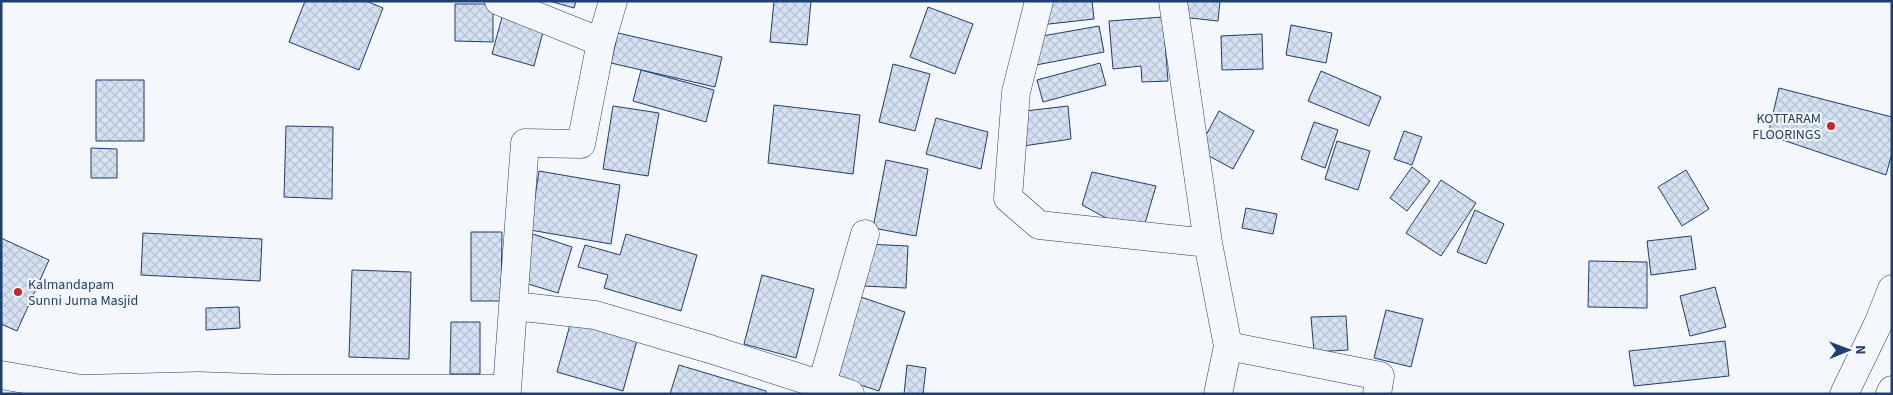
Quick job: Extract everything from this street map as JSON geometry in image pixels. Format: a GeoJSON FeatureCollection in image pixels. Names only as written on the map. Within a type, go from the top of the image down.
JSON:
{"type":"FeatureCollection","features":[{"type":"Feature","properties":{"kind":"main road"},"geometry":{"type":"LineString","coordinates":[[499,1],[601,42]]}},
{"type":"Feature","properties":{"kind":"main road"},"geometry":{"type":"LineString","coordinates":[[1,375],[81,389],[199,386],[285,389],[507,391],[525,143],[581,144],[601,42],[613,1]]}},
{"type":"Feature","properties":{"kind":"main road"},"geometry":{"type":"LineString","coordinates":[[1039,1],[1016,92],[1008,198],[1039,225],[1208,243]]}},
{"type":"Feature","properties":{"kind":"main road"},"geometry":{"type":"LineString","coordinates":[[1173,1],[1208,243],[1228,346],[1218,394]]}},
{"type":"Feature","properties":{"kind":"main road"},"geometry":{"type":"LineString","coordinates":[[822,384],[865,234]]}},
{"type":"Feature","properties":{"kind":"main road"},"geometry":{"type":"LineString","coordinates":[[1844,394],[1879,322],[1892,289]]}},
{"type":"Feature","properties":{"kind":"main road"},"geometry":{"type":"LineString","coordinates":[[514,306],[595,315],[850,394]]}},
{"type":"Feature","properties":{"kind":"main road"},"geometry":{"type":"LineString","coordinates":[[1228,346],[1380,376],[1377,394]]}},
{"type":"Feature","properties":{"kind":"main road"},"geometry":{"type":"LineString","coordinates":[[1890,394],[1892,390]]}},
{"type":"Feature","properties":{"kind":"building"},"geometry":{"type":"Polygon","coordinates":[[[305,1],[366,1],[383,8],[359,70],[289,42],[305,1]]]}},
{"type":"Feature","properties":{"kind":"building"},"geometry":{"type":"Polygon","coordinates":[[[549,1],[576,1],[574,8],[549,1]]]}},
{"type":"Feature","properties":{"kind":"building"},"geometry":{"type":"Polygon","coordinates":[[[774,1],[811,1],[807,45],[770,42],[774,1]]]}},
{"type":"Feature","properties":{"kind":"building"},"geometry":{"type":"Polygon","coordinates":[[[1038,1],[1092,1],[1094,19],[1040,25],[1038,1]]]}},
{"type":"Feature","properties":{"kind":"building"},"geometry":{"type":"Polygon","coordinates":[[[1184,1],[1220,1],[1218,21],[1181,17],[1184,1]]]}},
{"type":"Feature","properties":{"kind":"building"},"geometry":{"type":"Polygon","coordinates":[[[455,4],[493,4],[493,42],[455,41],[455,4]]]}},
{"type":"Feature","properties":{"kind":"building"},"geometry":{"type":"Polygon","coordinates":[[[928,7],[973,24],[955,74],[910,57],[928,7]]]}},
{"type":"Feature","properties":{"kind":"building"},"geometry":{"type":"Polygon","coordinates":[[[502,17],[544,28],[534,66],[492,54],[502,17]]]}},
{"type":"Feature","properties":{"kind":"building"},"geometry":{"type":"Polygon","coordinates":[[[1163,17],[1168,81],[1142,82],[1141,66],[1113,69],[1109,21],[1163,17]]]}},
{"type":"Feature","properties":{"kind":"building"},"geometry":{"type":"Polygon","coordinates":[[[1291,25],[1332,33],[1326,63],[1286,55],[1291,25]]]}},
{"type":"Feature","properties":{"kind":"building"},"geometry":{"type":"Polygon","coordinates":[[[1099,26],[1104,52],[1036,65],[1031,38],[1099,26]]]}},
{"type":"Feature","properties":{"kind":"building"},"geometry":{"type":"Polygon","coordinates":[[[618,33],[722,57],[715,87],[611,63],[618,33]]]}},
{"type":"Feature","properties":{"kind":"building"},"geometry":{"type":"Polygon","coordinates":[[[1262,34],[1263,69],[1222,70],[1221,36],[1262,34]]]}},
{"type":"Feature","properties":{"kind":"building"},"geometry":{"type":"Polygon","coordinates":[[[1100,63],[1106,85],[1043,102],[1037,80],[1100,63]]]}},
{"type":"Feature","properties":{"kind":"building"},"geometry":{"type":"Polygon","coordinates":[[[893,64],[930,74],[915,131],[879,122],[893,64]]]}},
{"type":"Feature","properties":{"kind":"building"},"geometry":{"type":"Polygon","coordinates":[[[641,70],[714,90],[706,122],[633,101],[641,70]]]}},
{"type":"Feature","properties":{"kind":"building"},"geometry":{"type":"Polygon","coordinates":[[[1321,71],[1381,97],[1369,126],[1308,101],[1321,71]]]}},
{"type":"Feature","properties":{"kind":"building"},"geometry":{"type":"Polygon","coordinates":[[[96,80],[144,80],[144,141],[96,141],[96,80]]]}},
{"type":"Feature","properties":{"kind":"building","name":"KOTTARAM FLOORINGS"},"geometry":{"type":"Polygon","coordinates":[[[1779,88],[1892,117],[1892,153],[1886,175],[1768,135],[1779,88]]]}},
{"type":"Feature","properties":{"kind":"building"},"geometry":{"type":"Polygon","coordinates":[[[774,105],[860,115],[853,174],[768,163],[774,105]]]}},
{"type":"Feature","properties":{"kind":"building"},"geometry":{"type":"Polygon","coordinates":[[[613,106],[659,113],[648,176],[603,169],[613,106]]]}},
{"type":"Feature","properties":{"kind":"building"},"geometry":{"type":"Polygon","coordinates":[[[1068,106],[1071,139],[1010,148],[1017,112],[1068,106]]]}},
{"type":"Feature","properties":{"kind":"building"},"geometry":{"type":"Polygon","coordinates":[[[1219,111],[1254,131],[1233,169],[1198,150],[1219,111]]]}},
{"type":"Feature","properties":{"kind":"building"},"geometry":{"type":"Polygon","coordinates":[[[936,118],[988,132],[981,169],[926,154],[936,118]]]}},
{"type":"Feature","properties":{"kind":"building"},"geometry":{"type":"Polygon","coordinates":[[[1314,122],[1338,130],[1325,168],[1301,159],[1314,122]]]}},
{"type":"Feature","properties":{"kind":"building"},"geometry":{"type":"Polygon","coordinates":[[[286,126],[333,127],[332,199],[284,197],[286,126]]]}},
{"type":"Feature","properties":{"kind":"building"},"geometry":{"type":"Polygon","coordinates":[[[1404,131],[1422,137],[1412,165],[1394,159],[1404,131]]]}},
{"type":"Feature","properties":{"kind":"building"},"geometry":{"type":"Polygon","coordinates":[[[1337,141],[1370,151],[1358,190],[1325,179],[1337,141]]]}},
{"type":"Feature","properties":{"kind":"building"},"geometry":{"type":"Polygon","coordinates":[[[91,148],[117,149],[117,178],[91,178],[91,148]]]}},
{"type":"Feature","properties":{"kind":"building"},"geometry":{"type":"Polygon","coordinates":[[[886,160],[928,169],[916,236],[873,228],[886,160]]]}},
{"type":"Feature","properties":{"kind":"building"},"geometry":{"type":"Polygon","coordinates":[[[1412,167],[1430,181],[1407,211],[1390,198],[1412,167]]]}},
{"type":"Feature","properties":{"kind":"building"},"geometry":{"type":"Polygon","coordinates":[[[1686,170],[1709,209],[1682,226],[1658,187],[1686,170]]]}},
{"type":"Feature","properties":{"kind":"building"},"geometry":{"type":"Polygon","coordinates":[[[539,171],[620,185],[611,244],[530,230],[539,171]]]}},
{"type":"Feature","properties":{"kind":"building"},"geometry":{"type":"Polygon","coordinates":[[[1092,172],[1156,186],[1141,237],[1082,205],[1092,172]]]}},
{"type":"Feature","properties":{"kind":"building"},"geometry":{"type":"Polygon","coordinates":[[[1441,180],[1476,203],[1441,256],[1406,233],[1441,180]]]}},
{"type":"Feature","properties":{"kind":"building"},"geometry":{"type":"Polygon","coordinates":[[[1246,208],[1277,214],[1273,234],[1242,228],[1246,208]]]}},
{"type":"Feature","properties":{"kind":"building"},"geometry":{"type":"Polygon","coordinates":[[[1475,210],[1504,224],[1486,264],[1457,252],[1475,210]]]}},
{"type":"Feature","properties":{"kind":"building"},"geometry":{"type":"Polygon","coordinates":[[[471,232],[502,232],[501,301],[471,301],[471,232]]]}},
{"type":"Feature","properties":{"kind":"building"},"geometry":{"type":"Polygon","coordinates":[[[143,233],[262,239],[260,281],[141,275],[143,233]]]}},
{"type":"Feature","properties":{"kind":"building"},"geometry":{"type":"Polygon","coordinates":[[[533,234],[572,247],[558,293],[518,281],[533,234]]]}},
{"type":"Feature","properties":{"kind":"building"},"geometry":{"type":"Polygon","coordinates":[[[626,234],[697,255],[681,311],[604,288],[608,275],[578,267],[585,245],[620,255],[626,234]]]}},
{"type":"Feature","properties":{"kind":"building"},"geometry":{"type":"Polygon","coordinates":[[[1691,236],[1696,269],[1651,275],[1647,241],[1691,236]]]}},
{"type":"Feature","properties":{"kind":"building","name":"Kalmandapam Sunni Juma Masjid"},"geometry":{"type":"Polygon","coordinates":[[[1,238],[49,260],[17,331],[1,324],[1,238]]]}},
{"type":"Feature","properties":{"kind":"building"},"geometry":{"type":"Polygon","coordinates":[[[865,244],[908,246],[906,288],[863,286],[865,244]]]}},
{"type":"Feature","properties":{"kind":"building"},"geometry":{"type":"Polygon","coordinates":[[[1589,261],[1647,262],[1647,308],[1588,307],[1589,261]]]}},
{"type":"Feature","properties":{"kind":"building"},"geometry":{"type":"Polygon","coordinates":[[[352,270],[411,272],[409,359],[349,357],[352,270]]]}},
{"type":"Feature","properties":{"kind":"building"},"geometry":{"type":"Polygon","coordinates":[[[762,275],[814,289],[796,358],[744,344],[762,275]]]}},
{"type":"Feature","properties":{"kind":"building"},"geometry":{"type":"Polygon","coordinates":[[[1715,287],[1726,327],[1690,336],[1680,296],[1715,287]]]}},
{"type":"Feature","properties":{"kind":"building"},"geometry":{"type":"Polygon","coordinates":[[[858,296],[905,312],[879,391],[832,376],[858,296]]]}},
{"type":"Feature","properties":{"kind":"building"},"geometry":{"type":"Polygon","coordinates":[[[239,307],[240,328],[206,330],[206,308],[239,307]]]}},
{"type":"Feature","properties":{"kind":"building"},"geometry":{"type":"Polygon","coordinates":[[[1386,310],[1423,319],[1411,367],[1374,358],[1386,310]]]}},
{"type":"Feature","properties":{"kind":"building"},"geometry":{"type":"Polygon","coordinates":[[[573,314],[639,333],[623,391],[557,372],[573,314]]]}},
{"type":"Feature","properties":{"kind":"building"},"geometry":{"type":"Polygon","coordinates":[[[1346,316],[1348,350],[1314,352],[1311,317],[1346,316]]]}},
{"type":"Feature","properties":{"kind":"building"},"geometry":{"type":"Polygon","coordinates":[[[451,322],[480,322],[480,374],[450,374],[451,322]]]}},
{"type":"Feature","properties":{"kind":"building"},"geometry":{"type":"Polygon","coordinates":[[[1725,341],[1729,376],[1634,386],[1629,351],[1725,341]]]}},
{"type":"Feature","properties":{"kind":"building"},"geometry":{"type":"Polygon","coordinates":[[[679,365],[766,391],[766,394],[670,394],[679,365]]]}},
{"type":"Feature","properties":{"kind":"building"},"geometry":{"type":"Polygon","coordinates":[[[907,365],[926,368],[923,394],[904,394],[907,365]]]}},
{"type":"Feature","properties":{"kind":"place","name":"KOTTARAM FLOORINGS"},"geometry":{"type":"Point","coordinates":[1831,126]}},
{"type":"Feature","properties":{"kind":"place","name":"Kalmandapam Sunni Juma Masjid"},"geometry":{"type":"Point","coordinates":[18,292]}}]}
